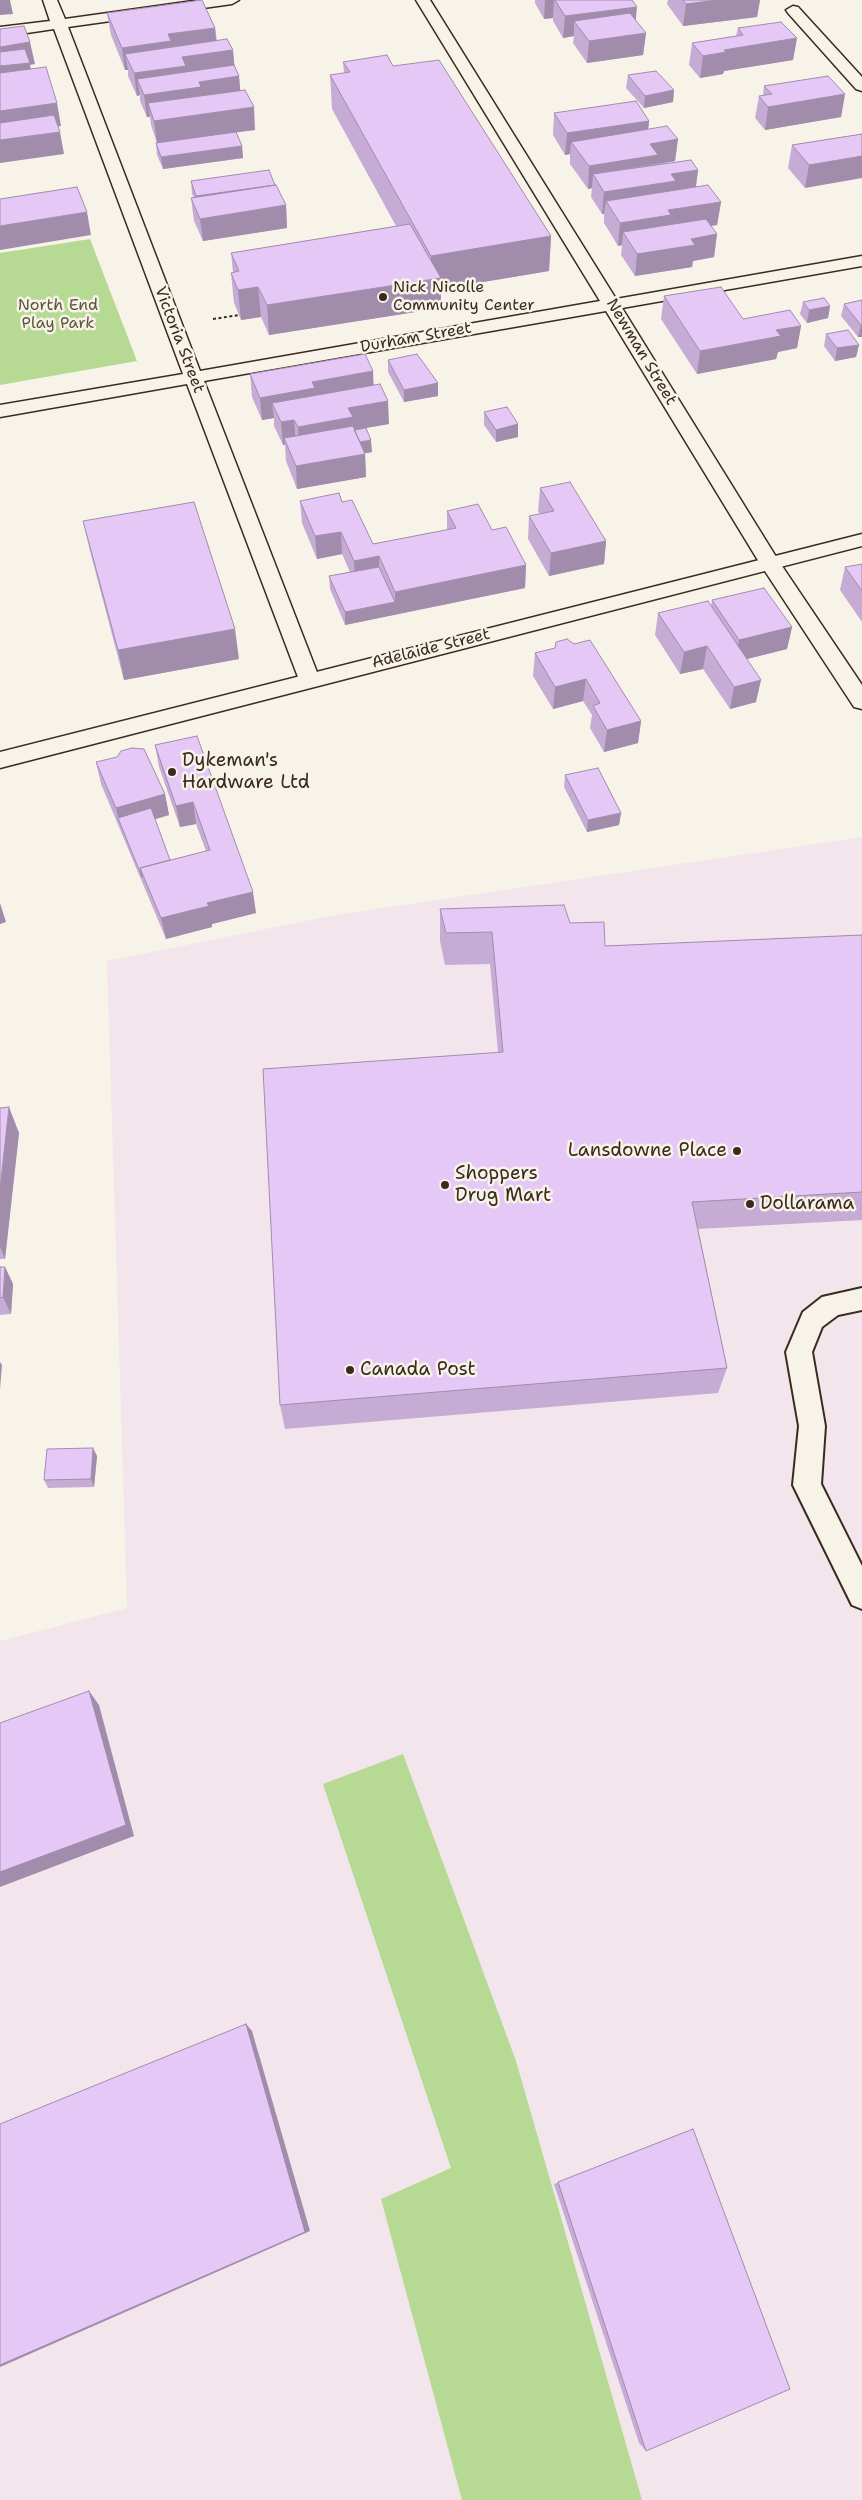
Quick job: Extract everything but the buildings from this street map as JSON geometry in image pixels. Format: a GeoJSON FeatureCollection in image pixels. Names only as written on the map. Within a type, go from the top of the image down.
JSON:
{"type":"FeatureCollection","features":[{"type":"Feature","properties":{"kind":"street","name":"Victoria Street"},"geometry":{"type":"LineString","coordinates":[[50,0],[308,680]]}},
{"type":"Feature","properties":{"kind":"street"},"geometry":{"type":"LineString","coordinates":[[0,32],[232,0]]}},
{"type":"Feature","properties":{"kind":"street","name":"Newman Street"},"geometry":{"type":"LineString","coordinates":[[423,0],[612,304],[769,562],[862,702]]}},
{"type":"Feature","properties":{"kind":"street"},"geometry":{"type":"LineString","coordinates":[[793,10],[862,86]]}},
{"type":"Feature","properties":{"kind":"street","name":"Durham Street"},"geometry":{"type":"LineString","coordinates":[[0,411],[862,261]]}},
{"type":"Feature","properties":{"kind":"street","name":"Adelaide Street"},"geometry":{"type":"LineString","coordinates":[[0,760],[769,562],[862,540]]}},
{"type":"Feature","properties":{"kind":"lane"},"geometry":{"type":"LineString","coordinates":[[862,1300],[831,1305],[812,1320],[800,1352],[812,1426],[807,1485],[862,1595]]}},
{"type":"Feature","properties":{"kind":"shaded area"},"geometry":{"type":"Polygon","coordinates":[[[862,837],[862,2500],[0,2500],[0,1641],[127,1608],[107,961],[335,915],[862,837]]]}},
{"type":"Feature","properties":{"kind":"green space","name":"North End Play Park"},"geometry":{"type":"Polygon","coordinates":[[[90,239],[137,361],[0,385],[0,253],[90,239]]]}},
{"type":"Feature","properties":{"kind":"green space"},"geometry":{"type":"Polygon","coordinates":[[[403,1754],[516,2061],[642,2500],[462,2500],[381,2199],[451,2168],[323,1784],[403,1754]]]}},
{"type":"Feature","properties":{"kind":"place","name":"Nick Nicolle Community Center"},"geometry":{"type":"Point","coordinates":[383,297]}},
{"type":"Feature","properties":{"kind":"place","name":"Dykeman's Hardware Ltd"},"geometry":{"type":"Point","coordinates":[172,772]}},
{"type":"Feature","properties":{"kind":"place","name":"Lansdowne Place"},"geometry":{"type":"Point","coordinates":[737,1151]}},
{"type":"Feature","properties":{"kind":"place","name":"Shoppers Drug Mart"},"geometry":{"type":"Point","coordinates":[445,1185]}},
{"type":"Feature","properties":{"kind":"place","name":"Dollarama"},"geometry":{"type":"Point","coordinates":[750,1204]}},
{"type":"Feature","properties":{"kind":"place","name":"Canada Post"},"geometry":{"type":"Point","coordinates":[350,1370]}}]}
